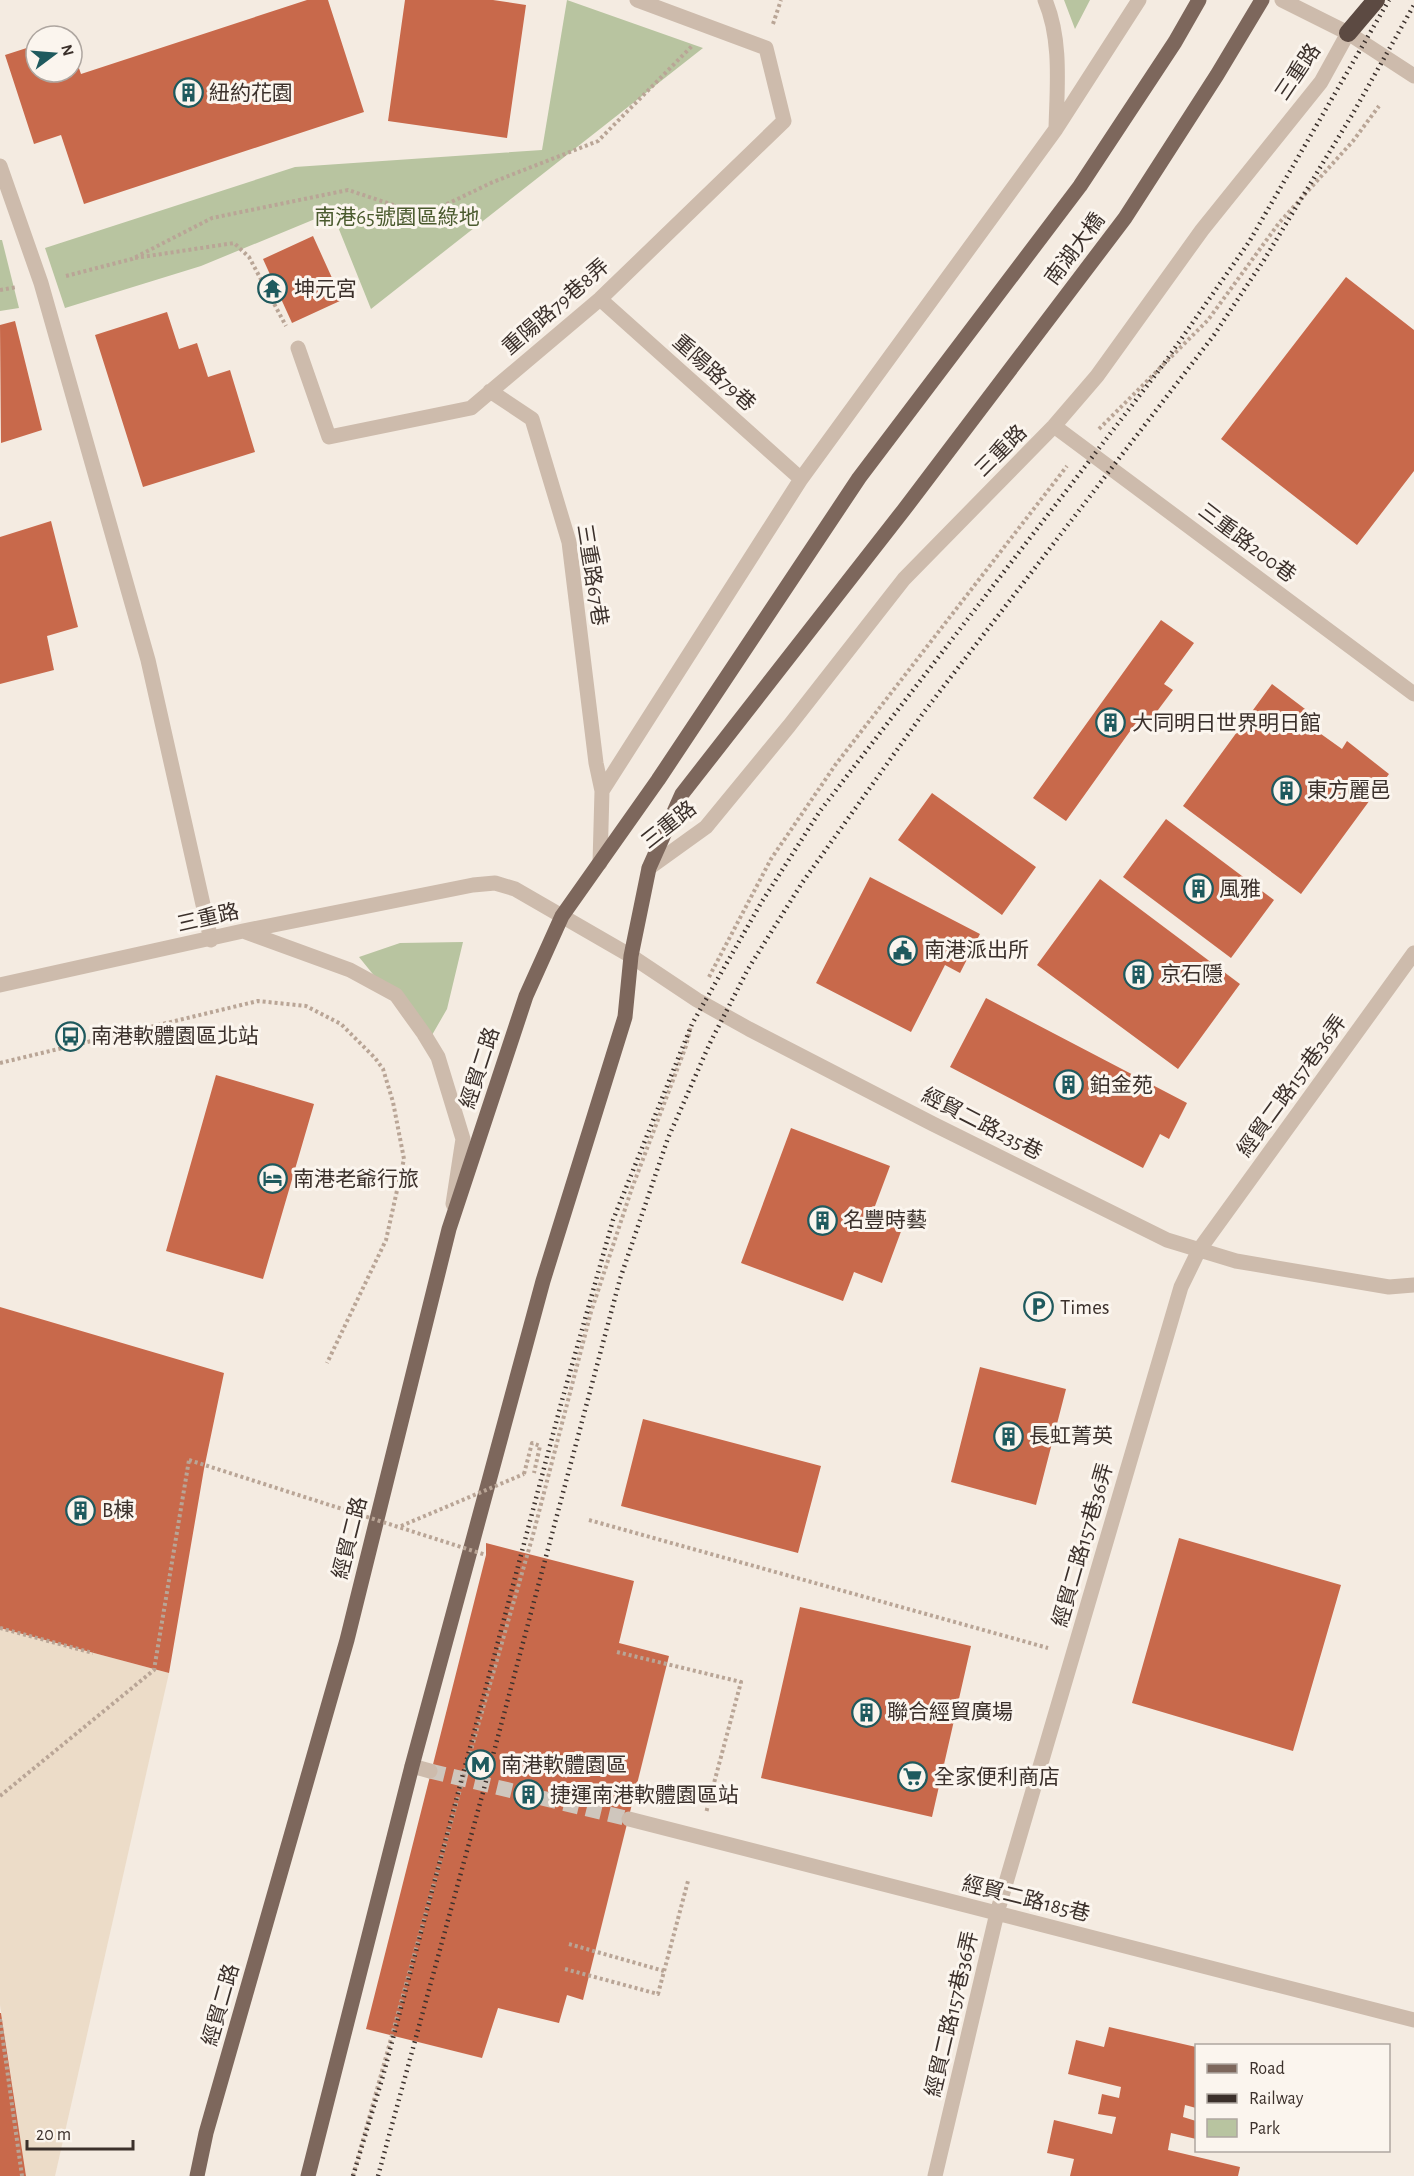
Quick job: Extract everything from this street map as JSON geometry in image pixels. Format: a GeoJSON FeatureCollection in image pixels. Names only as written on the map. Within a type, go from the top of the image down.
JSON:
{"type":"FeatureCollection","features":[{"type":"Feature","properties":{"kind":"highway"},"geometry":{"type":"LineString","coordinates":[[1348,33],[1357,0]]}},
{"type":"Feature","properties":{"kind":"highway"},"geometry":{"type":"LineString","coordinates":[[1348,33],[1376,0]]}},
{"type":"Feature","properties":{"kind":"main road","name":"南湖大橋"},"geometry":{"type":"LineString","coordinates":[[600,863],[859,478],[1080,186],[1175,42],[1199,0]]}},
{"type":"Feature","properties":{"kind":"main road","name":"南湖大橋"},"geometry":{"type":"LineString","coordinates":[[632,956],[649,868],[682,794],[903,511],[1125,218],[1217,75],[1262,0]]}},
{"type":"Feature","properties":{"kind":"main road","name":"經貿二路"},"geometry":{"type":"LineString","coordinates":[[197,2176],[210,2121],[346,1640],[449,1229],[526,996],[562,916],[600,863]]}},
{"type":"Feature","properties":{"kind":"main road"},"geometry":{"type":"LineString","coordinates":[[308,2176],[412,1766],[543,1281],[625,1017],[632,956]]}},
{"type":"Feature","properties":{"kind":"street"},"geometry":{"type":"LineString","coordinates":[[637,0],[711,26]]}},
{"type":"Feature","properties":{"kind":"street"},"geometry":{"type":"LineString","coordinates":[[1045,0],[1051,14],[1058,74],[1056,129]]}},
{"type":"Feature","properties":{"kind":"street"},"geometry":{"type":"LineString","coordinates":[[600,863],[602,791],[801,479],[1056,129],[1139,0]]}},
{"type":"Feature","properties":{"kind":"street"},"geometry":{"type":"LineString","coordinates":[[1282,0],[1348,33],[1414,76]]}},
{"type":"Feature","properties":{"kind":"street","name":"重陽路79巷8弄"},"geometry":{"type":"LineString","coordinates":[[298,348],[329,437],[471,408],[600,299],[784,121],[766,48],[711,26]]}},
{"type":"Feature","properties":{"kind":"street","name":"三重路"},"geometry":{"type":"LineString","coordinates":[[649,868],[706,826],[789,726],[904,579],[1054,426],[1097,376],[1202,230],[1321,82],[1348,33]]}},
{"type":"Feature","properties":{"kind":"street"},"geometry":{"type":"LineString","coordinates":[[0,166],[41,283],[148,660],[211,940]]}},
{"type":"Feature","properties":{"kind":"street","name":"重陽路79巷"},"geometry":{"type":"LineString","coordinates":[[600,299],[801,479]]}},
{"type":"Feature","properties":{"kind":"street","name":"三重路67巷"},"geometry":{"type":"LineString","coordinates":[[490,391],[532,419],[569,542],[596,763],[602,791]]}},
{"type":"Feature","properties":{"kind":"street","name":"三重路200巷"},"geometry":{"type":"LineString","coordinates":[[1054,426],[1414,694]]}},
{"type":"Feature","properties":{"kind":"street","name":"三重路"},"geometry":{"type":"LineString","coordinates":[[0,985],[211,940],[243,931],[473,885],[495,883],[514,889],[562,916]]}},
{"type":"Feature","properties":{"kind":"street","name":"經貿二路235巷"},"geometry":{"type":"LineString","coordinates":[[562,916],[632,956],[697,1000],[749,1029],[943,1129],[1167,1240],[1236,1261],[1389,1287],[1414,1285]]}},
{"type":"Feature","properties":{"kind":"street"},"geometry":{"type":"LineString","coordinates":[[243,931],[350,970],[396,994],[424,1034],[438,1057],[463,1139],[449,1229]]}},
{"type":"Feature","properties":{"kind":"street","name":"經貿二路157巷36弄"},"geometry":{"type":"LineString","coordinates":[[935,2176],[997,1913],[1181,1287],[1199,1250],[1414,953]]}},
{"type":"Feature","properties":{"kind":"street"},"geometry":{"type":"LineString","coordinates":[[412,1766],[430,1771]]}},
{"type":"Feature","properties":{"kind":"street","name":"經貿二路185巷"},"geometry":{"type":"LineString","coordinates":[[628,1819],[1414,2020]]}},
{"type":"Feature","properties":{"kind":"path"},"geometry":{"type":"LineString","coordinates":[[132,259],[212,218],[348,190],[424,215],[494,182],[598,141],[711,26]]}},
{"type":"Feature","properties":{"kind":"path"},"geometry":{"type":"LineString","coordinates":[[353,2176],[533,1535],[591,1312],[632,1188],[686,1046],[697,1000],[771,859],[836,764],[1083,446],[1208,320],[1279,223],[1353,141],[1379,106]]}},
{"type":"Feature","properties":{"kind":"path"},"geometry":{"type":"LineString","coordinates":[[41,283],[132,259],[234,243],[249,256],[298,348]]}},
{"type":"Feature","properties":{"kind":"path"},"geometry":{"type":"LineString","coordinates":[[0,1064],[258,1001],[306,1006],[341,1024],[383,1069],[393,1102],[404,1159],[386,1240],[327,1363]]}},
{"type":"Feature","properties":{"kind":"path"},"geometry":{"type":"LineString","coordinates":[[400,1526],[524,1474],[532,1443],[540,1446],[534,1473]]}},
{"type":"Feature","properties":{"kind":"path"},"geometry":{"type":"LineString","coordinates":[[0,1796],[154,1670],[189,1460],[486,1555]]}},
{"type":"Feature","properties":{"kind":"path"},"geometry":{"type":"LineString","coordinates":[[589,1520],[1051,1649]]}},
{"type":"Feature","properties":{"kind":"path"},"geometry":{"type":"LineString","coordinates":[[0,1628],[93,1653]]}},
{"type":"Feature","properties":{"kind":"path"},"geometry":{"type":"LineString","coordinates":[[617,1652],[741,1682],[706,1813]]}},
{"type":"Feature","properties":{"kind":"path"},"geometry":{"type":"LineString","coordinates":[[565,1969],[658,1994],[688,1881]]}},
{"type":"Feature","properties":{"kind":"path"},"geometry":{"type":"LineString","coordinates":[[569,1944],[664,1971]]}},
{"type":"Feature","properties":{"kind":"path"},"geometry":{"type":"LineString","coordinates":[[0,2019],[22,2176]]}},
{"type":"Feature","properties":{"kind":"green space","name":"南港65號園區綠地"},"geometry":{"type":"Polygon","coordinates":[[[567,0],[703,48],[371,309],[332,212],[201,266],[65,308],[45,248],[295,167],[542,150],[567,0]]]}},
{"type":"Feature","properties":{"kind":"green space"},"geometry":{"type":"Polygon","coordinates":[[[1064,0],[1090,0],[1075,29],[1064,0]]]}},
{"type":"Feature","properties":{"kind":"green space"},"geometry":{"type":"Polygon","coordinates":[[[0,240],[2,240],[19,308],[0,311],[0,240]]]}},
{"type":"Feature","properties":{"kind":"green space"},"geometry":{"type":"Polygon","coordinates":[[[463,942],[447,1009],[428,1042],[359,957],[400,943],[463,942]]]}},
{"type":"Feature","properties":{"kind":"shaded area"},"geometry":{"type":"Polygon","coordinates":[[[0,1628],[169,1673],[55,2176],[26,2176],[0,2005],[0,1628]]]}},
{"type":"Feature","properties":{"kind":"building","name":"紐約花園"},"geometry":{"type":"Polygon","coordinates":[[[307,0],[328,0],[364,112],[84,204],[61,135],[34,144],[5,55],[24,49],[24,84],[84,84],[84,73],[307,0]]]}},
{"type":"Feature","properties":{"kind":"building"},"geometry":{"type":"Polygon","coordinates":[[[405,0],[493,0],[526,5],[507,138],[388,121],[405,0]]]}},
{"type":"Feature","properties":{"kind":"building"},"geometry":{"type":"Polygon","coordinates":[[[313,236],[342,300],[292,323],[263,259],[313,236]]]}},
{"type":"Feature","properties":{"kind":"building"},"geometry":{"type":"Polygon","coordinates":[[[1346,277],[1414,330],[1414,471],[1357,545],[1221,439],[1346,277]]]}},
{"type":"Feature","properties":{"kind":"building"},"geometry":{"type":"Polygon","coordinates":[[[167,312],[179,349],[197,343],[208,377],[230,370],[255,452],[143,487],[95,335],[167,312]]]}},
{"type":"Feature","properties":{"kind":"building"},"geometry":{"type":"Polygon","coordinates":[[[15,321],[42,430],[1,443],[0,325],[15,321]]]}},
{"type":"Feature","properties":{"kind":"building"},"geometry":{"type":"Polygon","coordinates":[[[51,521],[78,627],[47,636],[54,670],[0,684],[0,537],[51,521]]]}},
{"type":"Feature","properties":{"kind":"building","name":"大同明日世界明日館"},"geometry":{"type":"Polygon","coordinates":[[[1161,620],[1194,643],[1164,684],[1173,690],[1146,726],[1138,720],[1066,821],[1033,798],[1161,620]]]}},
{"type":"Feature","properties":{"kind":"building","name":"東方麗邑"},"geometry":{"type":"Polygon","coordinates":[[[1272,684],[1313,715],[1307,724],[1342,749],[1347,741],[1389,774],[1301,894],[1183,806],[1272,684]]]}},
{"type":"Feature","properties":{"kind":"building"},"geometry":{"type":"Polygon","coordinates":[[[932,793],[1036,867],[1002,915],[898,840],[932,793]]]}},
{"type":"Feature","properties":{"kind":"building","name":"風雅"},"geometry":{"type":"Polygon","coordinates":[[[1166,819],[1274,900],[1231,958],[1123,877],[1166,819]]]}},
{"type":"Feature","properties":{"kind":"building","name":"南港派出所"},"geometry":{"type":"Polygon","coordinates":[[[870,877],[980,934],[960,973],[945,965],[911,1032],[816,983],[870,877]]]}},
{"type":"Feature","properties":{"kind":"building","name":"京石隱"},"geometry":{"type":"Polygon","coordinates":[[[1100,879],[1240,984],[1178,1069],[1037,965],[1100,879]]]}},
{"type":"Feature","properties":{"kind":"building","name":"鉑金苑"},"geometry":{"type":"Polygon","coordinates":[[[986,998],[1187,1103],[1169,1139],[1160,1134],[1143,1168],[950,1067],[986,998]]]}},
{"type":"Feature","properties":{"kind":"building"},"geometry":{"type":"Polygon","coordinates":[[[216,1075],[314,1104],[263,1279],[166,1251],[216,1075]]]}},
{"type":"Feature","properties":{"kind":"building","name":"名豐時藝"},"geometry":{"type":"Polygon","coordinates":[[[791,1128],[890,1166],[872,1214],[903,1226],[882,1283],[854,1272],[843,1301],[741,1263],[791,1128]]]}},
{"type":"Feature","properties":{"kind":"building","name":"B棟"},"geometry":{"type":"Polygon","coordinates":[[[0,1307],[224,1373],[204,1469],[169,1673],[0,1628],[0,1307]]]}},
{"type":"Feature","properties":{"kind":"building","name":"長虹菁英"},"geometry":{"type":"Polygon","coordinates":[[[980,1367],[1066,1389],[1036,1505],[951,1482],[980,1367]]]}},
{"type":"Feature","properties":{"kind":"building"},"geometry":{"type":"Polygon","coordinates":[[[643,1419],[821,1466],[798,1553],[621,1506],[643,1419]]]}},
{"type":"Feature","properties":{"kind":"building"},"geometry":{"type":"Polygon","coordinates":[[[1179,1538],[1341,1585],[1293,1751],[1132,1703],[1179,1538]]]}},
{"type":"Feature","properties":{"kind":"building","name":"捷運南港軟體園區站"},"geometry":{"type":"Polygon","coordinates":[[[486,1543],[634,1581],[619,1643],[669,1656],[583,2000],[567,1995],[559,2023],[498,2008],[482,2058],[366,2029],[486,1555],[486,1543]]]}},
{"type":"Feature","properties":{"kind":"building","name":"聯合經貿廣場"},"geometry":{"type":"Polygon","coordinates":[[[800,1607],[971,1646],[932,1817],[761,1778],[800,1607]]]}},
{"type":"Feature","properties":{"kind":"building"},"geometry":{"type":"Polygon","coordinates":[[[1,2013],[26,2176],[0,2176],[1,2013]]]}},
{"type":"Feature","properties":{"kind":"building"},"geometry":{"type":"Polygon","coordinates":[[[1109,2027],[1195,2047],[1195,2108],[1185,2105],[1183,2117],[1195,2121],[1195,2139],[1171,2133],[1168,2150],[1240,2167],[1238,2176],[1070,2176],[1074,2159],[1047,2153],[1054,2120],[1112,2134],[1116,2117],[1098,2114],[1102,2094],[1119,2098],[1121,2087],[1068,2074],[1076,2040],[1104,2047],[1109,2027]]]}},
{"type":"Feature","properties":{"kind":"tunnel"},"geometry":{"type":"LineString","coordinates":[[430,1771],[629,1819]]}},
{"type":"Feature","properties":{"kind":"railway"},"geometry":{"type":"LineString","coordinates":[[353,2176],[383,2076],[561,1404],[613,1220],[692,1024],[761,903],[820,811],[1163,365],[1249,242],[1389,0]]}},
{"type":"Feature","properties":{"kind":"railway"},"geometry":{"type":"LineString","coordinates":[[378,2176],[620,1279],[668,1138],[710,1043],[748,969],[802,883],[924,712],[1214,335],[1264,260],[1352,115],[1414,5]]}},
{"type":"Feature","properties":{"kind":"place","name":"紐約花園"},"geometry":{"type":"Point","coordinates":[188,93]}},
{"type":"Feature","properties":{"kind":"place","name":"坤元宮"},"geometry":{"type":"Point","coordinates":[273,289]}},
{"type":"Feature","properties":{"kind":"place","name":"大同明日世界明日館"},"geometry":{"type":"Point","coordinates":[1111,723]}},
{"type":"Feature","properties":{"kind":"place","name":"東方麗邑"},"geometry":{"type":"Point","coordinates":[1286,790]}},
{"type":"Feature","properties":{"kind":"place","name":"風雅"},"geometry":{"type":"Point","coordinates":[1198,889]}},
{"type":"Feature","properties":{"kind":"place","name":"南港派出所"},"geometry":{"type":"Point","coordinates":[903,950]}},
{"type":"Feature","properties":{"kind":"place","name":"京石隱"},"geometry":{"type":"Point","coordinates":[1139,974]}},
{"type":"Feature","properties":{"kind":"place","name":"南港軟體園區北站"},"geometry":{"type":"Point","coordinates":[70,1036]}},
{"type":"Feature","properties":{"kind":"place","name":"鉑金苑"},"geometry":{"type":"Point","coordinates":[1069,1085]}},
{"type":"Feature","properties":{"kind":"place","name":"南港老爺行旅"},"geometry":{"type":"Point","coordinates":[272,1179]}},
{"type":"Feature","properties":{"kind":"place","name":"名豐時藝"},"geometry":{"type":"Point","coordinates":[822,1220]}},
{"type":"Feature","properties":{"kind":"place","name":"Times"},"geometry":{"type":"Point","coordinates":[1039,1307]}},
{"type":"Feature","properties":{"kind":"place","name":"長虹菁英"},"geometry":{"type":"Point","coordinates":[1008,1436]}},
{"type":"Feature","properties":{"kind":"place","name":"B棟"},"geometry":{"type":"Point","coordinates":[81,1510]}},
{"type":"Feature","properties":{"kind":"place","name":"聯合經貿廣場"},"geometry":{"type":"Point","coordinates":[866,1712]}},
{"type":"Feature","properties":{"kind":"place","name":"南港軟體園區"},"geometry":{"type":"Point","coordinates":[480,1765]}},
{"type":"Feature","properties":{"kind":"place","name":"全家便利商店"},"geometry":{"type":"Point","coordinates":[913,1777]}},
{"type":"Feature","properties":{"kind":"place","name":"捷運南港軟體園區站"},"geometry":{"type":"Point","coordinates":[529,1795]}}]}
